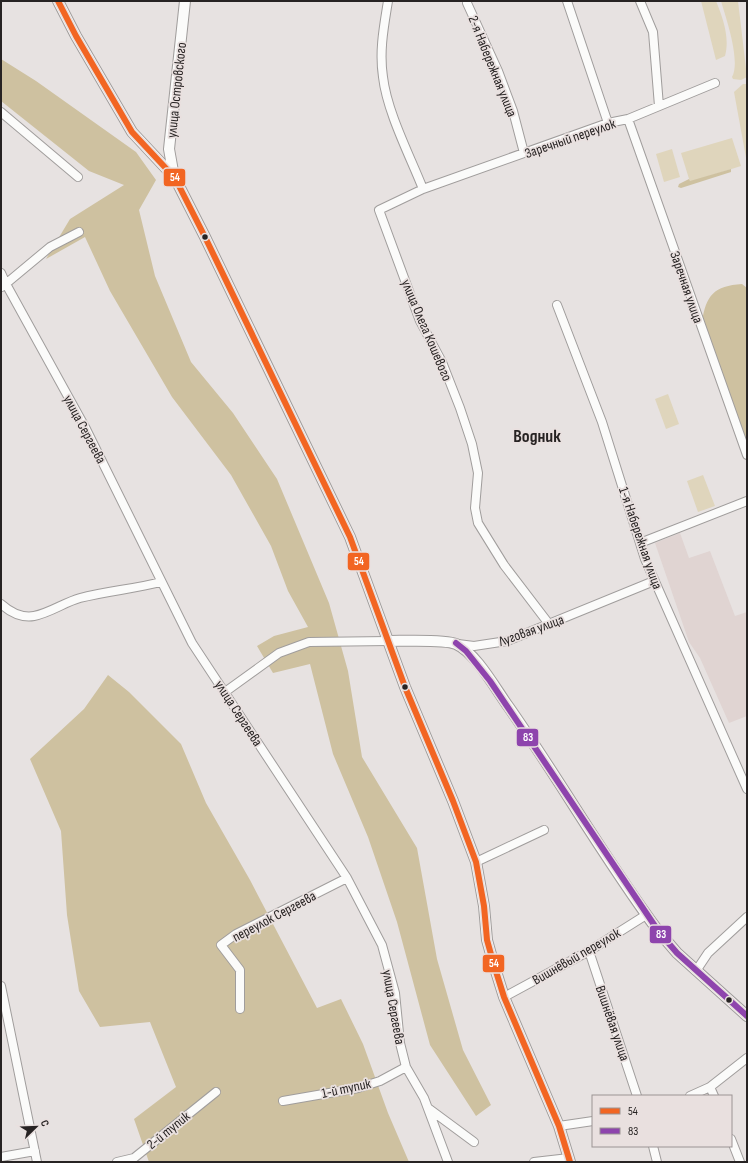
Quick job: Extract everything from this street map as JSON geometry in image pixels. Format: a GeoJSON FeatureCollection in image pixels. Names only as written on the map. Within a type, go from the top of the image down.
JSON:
{"type":"FeatureCollection","features":[{"type":"Feature","properties":{"kind":"street"},"geometry":{"type":"LineString","coordinates":[[58,1],[76,36],[132,132],[175,178],[350,537],[390,641],[405,687],[453,801],[476,862],[484,906],[487,940],[504,997],[559,1126],[570,1160],[534,1162]]}},
{"type":"Feature","properties":{"kind":"street","name":"улица Островского"},"geometry":{"type":"LineString","coordinates":[[175,178],[169,149],[185,1]]}},
{"type":"Feature","properties":{"kind":"street"},"geometry":{"type":"LineString","coordinates":[[388,1],[381,44],[383,78],[392,112],[422,189]]}},
{"type":"Feature","properties":{"kind":"street"},"geometry":{"type":"LineString","coordinates":[[568,1],[608,123]]}},
{"type":"Feature","properties":{"kind":"street"},"geometry":{"type":"LineString","coordinates":[[640,1],[653,32],[659,106]]}},
{"type":"Feature","properties":{"kind":"street","name":"2-я Набережная улица"},"geometry":{"type":"LineString","coordinates":[[467,3],[498,71],[513,111],[524,153]]}},
{"type":"Feature","properties":{"kind":"street","name":"Заречный переулок"},"geometry":{"type":"LineString","coordinates":[[422,189],[608,123],[628,119],[715,83]]}},
{"type":"Feature","properties":{"kind":"street"},"geometry":{"type":"LineString","coordinates":[[1,112],[78,177]]}},
{"type":"Feature","properties":{"kind":"street","name":"Заречная улица"},"geometry":{"type":"LineString","coordinates":[[628,119],[747,456]]}},
{"type":"Feature","properties":{"kind":"street","name":"улица Олега Кошевого"},"geometry":{"type":"LineString","coordinates":[[422,189],[379,210],[420,321],[442,362],[463,415],[472,444],[478,473],[475,508],[478,523],[504,565],[549,624]]}},
{"type":"Feature","properties":{"kind":"street"},"geometry":{"type":"LineString","coordinates":[[3,286],[50,247],[79,232]]}},
{"type":"Feature","properties":{"kind":"street","name":"улица Сергеева"},"geometry":{"type":"LineString","coordinates":[[1,273],[3,286],[86,429],[192,643],[347,878],[382,945],[395,993],[400,1043],[406,1067],[427,1107],[448,1162]]}},
{"type":"Feature","properties":{"kind":"street","name":"1-я Набережная улица"},"geometry":{"type":"LineString","coordinates":[[557,305],[602,422],[654,581],[747,788]]}},
{"type":"Feature","properties":{"kind":"street"},"geometry":{"type":"LineString","coordinates":[[640,542],[747,501]]}},
{"type":"Feature","properties":{"kind":"street","name":"Луговая улица"},"geometry":{"type":"LineString","coordinates":[[225,692],[279,653],[309,642],[415,640],[479,646],[507,641],[654,581]]}},
{"type":"Feature","properties":{"kind":"street"},"geometry":{"type":"LineString","coordinates":[[1,604],[7,610],[19,615],[34,616],[78,599],[104,592],[137,588],[161,582]]}},
{"type":"Feature","properties":{"kind":"street"},"geometry":{"type":"LineString","coordinates":[[456,643],[478,664],[529,736],[646,915],[677,953],[747,1016]]}},
{"type":"Feature","properties":{"kind":"street"},"geometry":{"type":"LineString","coordinates":[[478,664],[474,656],[479,646]]}},
{"type":"Feature","properties":{"kind":"street"},"geometry":{"type":"LineString","coordinates":[[476,862],[544,830]]}},
{"type":"Feature","properties":{"kind":"street","name":"переулок Сергеева"},"geometry":{"type":"LineString","coordinates":[[240,1009],[240,970],[221,945],[236,934],[347,878]]}},
{"type":"Feature","properties":{"kind":"street","name":"Вишнёвый переулок"},"geometry":{"type":"LineString","coordinates":[[504,997],[589,951],[646,915]]}},
{"type":"Feature","properties":{"kind":"street"},"geometry":{"type":"LineString","coordinates":[[696,971],[708,953],[747,917]]}},
{"type":"Feature","properties":{"kind":"street","name":"Вишнёвая улица"},"geometry":{"type":"LineString","coordinates":[[589,951],[637,1095]]}},
{"type":"Feature","properties":{"kind":"street"},"geometry":{"type":"LineString","coordinates":[[1,986],[37,1162]]}},
{"type":"Feature","properties":{"kind":"street"},"geometry":{"type":"LineString","coordinates":[[692,1095],[710,1087],[747,1058]]}},
{"type":"Feature","properties":{"kind":"street","name":"1-й тупик"},"geometry":{"type":"LineString","coordinates":[[283,1101],[358,1088],[380,1081],[406,1067]]}},
{"type":"Feature","properties":{"kind":"street"},"geometry":{"type":"LineString","coordinates":[[710,1087],[714,1095]]}},
{"type":"Feature","properties":{"kind":"street","name":"2-й тупик"},"geometry":{"type":"LineString","coordinates":[[117,1162],[134,1158],[216,1092]]}},
{"type":"Feature","properties":{"kind":"street"},"geometry":{"type":"LineString","coordinates":[[427,1107],[474,1142]]}},
{"type":"Feature","properties":{"kind":"street"},"geometry":{"type":"LineString","coordinates":[[559,1126],[592,1121]]}},
{"type":"Feature","properties":{"kind":"street"},"geometry":{"type":"LineString","coordinates":[[732,1142],[740,1162]]}},
{"type":"Feature","properties":{"kind":"street"},"geometry":{"type":"LineString","coordinates":[[653,1147],[657,1162]]}},
{"type":"Feature","properties":{"kind":"street"},"geometry":{"type":"LineString","coordinates":[[1,1157],[35,1151]]}},
{"type":"Feature","properties":{"kind":"shaded area"},"geometry":{"type":"Polygon","coordinates":[[[701,1],[716,1],[723,21],[727,42],[725,56],[716,60],[701,1]]]}},
{"type":"Feature","properties":{"kind":"shaded area"},"geometry":{"type":"Polygon","coordinates":[[[721,1],[738,1],[747,77],[741,80],[733,79],[732,77],[735,61],[734,50],[721,1]]]}},
{"type":"Feature","properties":{"kind":"shaded area"},"geometry":{"type":"Polygon","coordinates":[[[1,59],[36,81],[136,152],[156,180],[139,210],[155,276],[191,362],[233,413],[277,479],[329,603],[348,671],[362,757],[417,848],[437,959],[463,1050],[491,1105],[476,1116],[430,1045],[397,922],[368,837],[333,754],[310,664],[273,673],[257,646],[274,636],[308,627],[288,591],[271,546],[231,475],[172,397],[110,291],[85,237],[46,259],[70,219],[124,185],[89,171],[1,101],[1,59]]]}},
{"type":"Feature","properties":{"kind":"shaded area"},"geometry":{"type":"Polygon","coordinates":[[[743,84],[747,84],[747,163],[734,92],[743,84]]]}},
{"type":"Feature","properties":{"kind":"shaded area"},"geometry":{"type":"Polygon","coordinates":[[[732,138],[741,166],[690,182],[681,153],[732,138]]]}},
{"type":"Feature","properties":{"kind":"shaded area"},"geometry":{"type":"Polygon","coordinates":[[[672,149],[680,177],[664,182],[656,154],[672,149]]]}},
{"type":"Feature","properties":{"kind":"shaded area"},"geometry":{"type":"Polygon","coordinates":[[[731,169],[731,172],[681,188],[678,187],[679,184],[689,179],[690,181],[731,169]]]}},
{"type":"Feature","properties":{"kind":"shaded area"},"geometry":{"type":"Polygon","coordinates":[[[742,284],[747,288],[747,446],[702,322],[706,305],[713,294],[724,287],[742,284]]]}},
{"type":"Feature","properties":{"kind":"shaded area"},"geometry":{"type":"Polygon","coordinates":[[[668,394],[679,424],[666,429],[655,399],[668,394]]]}},
{"type":"Feature","properties":{"kind":"shaded area"},"geometry":{"type":"Polygon","coordinates":[[[703,475],[715,506],[698,512],[687,481],[703,475]]]}},
{"type":"Feature","properties":{"kind":"shaded area"},"geometry":{"type":"Polygon","coordinates":[[[680,533],[689,558],[710,551],[735,616],[747,612],[747,716],[729,723],[700,658],[689,642],[655,543],[680,533]]]}},
{"type":"Feature","properties":{"kind":"shaded area"},"geometry":{"type":"Polygon","coordinates":[[[108,675],[129,692],[181,744],[206,803],[250,880],[317,1008],[341,999],[363,1044],[388,1113],[409,1162],[149,1162],[134,1119],[176,1087],[150,1022],[100,1027],[79,991],[67,915],[61,831],[30,759],[84,709],[108,675]]]}},
{"type":"Feature","properties":{"kind":"transit line","name":"54"},"geometry":{"type":"LineString","coordinates":[[58,1],[76,36],[132,132],[175,178],[350,537],[405,687],[453,801],[476,862],[484,906],[487,940],[504,997],[559,1126],[570,1162]]}},
{"type":"Feature","properties":{"kind":"transit line","name":"83"},"geometry":{"type":"LineString","coordinates":[[456,643],[466,651],[490,681],[659,932],[677,953],[747,1016]]}},
{"type":"Feature","properties":{"kind":"district","name":"Водник"},"geometry":{"type":"Point","coordinates":[537,436]}}]}
